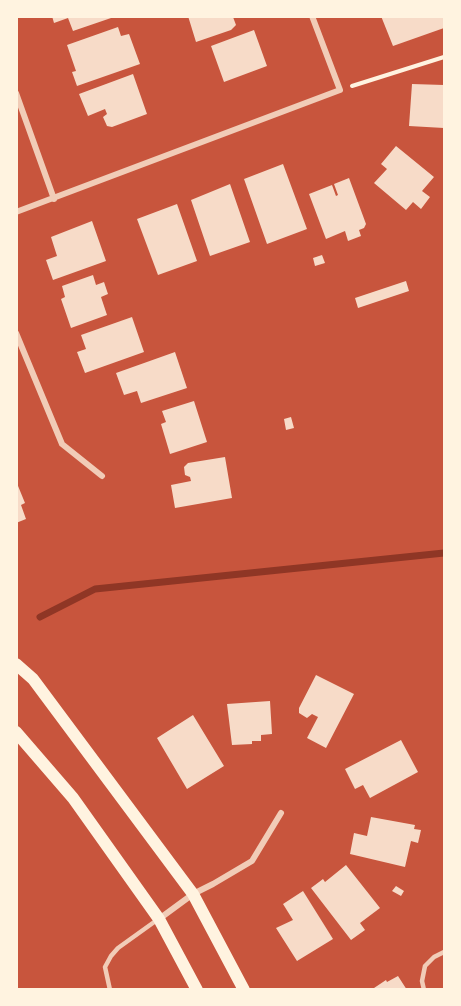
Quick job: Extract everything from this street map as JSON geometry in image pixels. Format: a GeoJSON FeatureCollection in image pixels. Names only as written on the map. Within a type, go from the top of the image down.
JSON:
{"type":"FeatureCollection","features":[{"type":"Feature","properties":{"kind":"main road"},"geometry":{"type":"LineString","coordinates":[[16,664],[33,679],[193,894],[244,990]]}},
{"type":"Feature","properties":{"kind":"main road"},"geometry":{"type":"LineString","coordinates":[[16,732],[73,798],[159,919],[197,990]]}},
{"type":"Feature","properties":{"kind":"street"},"geometry":{"type":"LineString","coordinates":[[16,212],[340,90],[312,16]]}},
{"type":"Feature","properties":{"kind":"street"},"geometry":{"type":"LineString","coordinates":[[16,93],[54,199]]}},
{"type":"Feature","properties":{"kind":"street"},"geometry":{"type":"LineString","coordinates":[[16,333],[62,444],[102,476]]}},
{"type":"Feature","properties":{"kind":"street"},"geometry":{"type":"LineString","coordinates":[[159,919],[193,894],[213,885],[252,861],[281,813]]}},
{"type":"Feature","properties":{"kind":"lane"},"geometry":{"type":"LineString","coordinates":[[110,990],[105,967],[111,956],[118,948],[159,919]]}},
{"type":"Feature","properties":{"kind":"lane"},"geometry":{"type":"LineString","coordinates":[[424,990],[422,981],[425,966],[434,957],[444,952]]}},
{"type":"Feature","properties":{"kind":"path"},"geometry":{"type":"LineString","coordinates":[[340,90],[444,57]]}},
{"type":"Feature","properties":{"kind":"building"},"geometry":{"type":"Polygon","coordinates":[[[52,16],[114,17],[73,31],[68,18],[54,23],[52,16]]]}},
{"type":"Feature","properties":{"kind":"building"},"geometry":{"type":"Polygon","coordinates":[[[188,16],[233,17],[236,25],[231,30],[196,42],[188,16]]]}},
{"type":"Feature","properties":{"kind":"building"},"geometry":{"type":"Polygon","coordinates":[[[381,16],[444,16],[444,28],[393,46],[381,16]]]}},
{"type":"Feature","properties":{"kind":"building"},"geometry":{"type":"Polygon","coordinates":[[[118,27],[121,36],[129,34],[140,64],[77,86],[72,72],[76,71],[67,45],[118,27]]]}},
{"type":"Feature","properties":{"kind":"building"},"geometry":{"type":"Polygon","coordinates":[[[254,30],[267,66],[224,82],[211,46],[254,30]]]}},
{"type":"Feature","properties":{"kind":"building"},"geometry":{"type":"Polygon","coordinates":[[[133,74],[147,114],[112,127],[107,126],[103,117],[107,114],[105,109],[88,116],[79,94],[133,74]]]}},
{"type":"Feature","properties":{"kind":"building"},"geometry":{"type":"Polygon","coordinates":[[[412,84],[444,85],[444,128],[409,126],[412,84]]]}},
{"type":"Feature","properties":{"kind":"building"},"geometry":{"type":"Polygon","coordinates":[[[396,146],[434,177],[422,191],[430,197],[421,209],[413,202],[406,210],[374,183],[387,169],[381,164],[396,146]]]}},
{"type":"Feature","properties":{"kind":"building"},"geometry":{"type":"Polygon","coordinates":[[[283,164],[307,229],[267,244],[244,179],[283,164]]]}},
{"type":"Feature","properties":{"kind":"building"},"geometry":{"type":"Polygon","coordinates":[[[349,178],[366,224],[359,230],[361,236],[348,241],[345,231],[326,239],[309,194],[332,185],[336,196],[338,195],[334,184],[349,178]]]}},
{"type":"Feature","properties":{"kind":"building"},"geometry":{"type":"Polygon","coordinates":[[[230,184],[250,242],[210,256],[191,200],[230,184]]]}},
{"type":"Feature","properties":{"kind":"building"},"geometry":{"type":"Polygon","coordinates":[[[177,204],[197,261],[158,275],[137,219],[177,204]]]}},
{"type":"Feature","properties":{"kind":"building"},"geometry":{"type":"Polygon","coordinates":[[[92,221],[106,261],[53,280],[46,260],[57,256],[51,237],[92,221]]]}},
{"type":"Feature","properties":{"kind":"building"},"geometry":{"type":"Polygon","coordinates":[[[322,255],[325,263],[315,266],[313,258],[322,255]]]}},
{"type":"Feature","properties":{"kind":"building"},"geometry":{"type":"Polygon","coordinates":[[[93,275],[96,285],[104,282],[108,294],[101,297],[107,315],[71,328],[61,299],[65,297],[62,286],[93,275]]]}},
{"type":"Feature","properties":{"kind":"building"},"geometry":{"type":"Polygon","coordinates":[[[406,281],[409,291],[358,308],[355,298],[406,281]]]}},
{"type":"Feature","properties":{"kind":"building"},"geometry":{"type":"Polygon","coordinates":[[[132,317],[144,352],[85,373],[77,352],[86,349],[81,335],[132,317]]]}},
{"type":"Feature","properties":{"kind":"building"},"geometry":{"type":"Polygon","coordinates":[[[175,352],[187,388],[141,403],[137,391],[124,395],[116,373],[175,352]]]}},
{"type":"Feature","properties":{"kind":"building"},"geometry":{"type":"Polygon","coordinates":[[[194,401],[207,442],[170,454],[161,424],[166,422],[162,411],[194,401]]]}},
{"type":"Feature","properties":{"kind":"building"},"geometry":{"type":"Polygon","coordinates":[[[291,417],[294,428],[286,430],[284,419],[291,417]]]}},
{"type":"Feature","properties":{"kind":"building"},"geometry":{"type":"Polygon","coordinates":[[[225,457],[232,498],[175,508],[171,485],[191,481],[190,477],[185,475],[184,467],[188,463],[225,457]]]}},
{"type":"Feature","properties":{"kind":"building"},"geometry":{"type":"Polygon","coordinates":[[[16,481],[25,503],[21,505],[26,519],[16,523],[16,481]]]}},
{"type":"Feature","properties":{"kind":"building"},"geometry":{"type":"Polygon","coordinates":[[[316,675],[354,694],[326,748],[307,738],[318,717],[312,714],[307,718],[299,713],[299,708],[316,675]]]}},
{"type":"Feature","properties":{"kind":"building"},"geometry":{"type":"Polygon","coordinates":[[[270,701],[272,734],[261,735],[261,741],[252,741],[252,744],[232,745],[227,704],[270,701]]]}},
{"type":"Feature","properties":{"kind":"building"},"geometry":{"type":"Polygon","coordinates":[[[193,715],[224,766],[187,789],[157,738],[193,715]]]}},
{"type":"Feature","properties":{"kind":"building"},"geometry":{"type":"Polygon","coordinates":[[[401,740],[418,772],[370,798],[363,785],[355,789],[345,769],[401,740]]]}},
{"type":"Feature","properties":{"kind":"building"},"geometry":{"type":"Polygon","coordinates":[[[371,817],[415,825],[414,829],[421,830],[418,843],[411,841],[405,867],[350,854],[354,833],[367,836],[371,817]]]}},
{"type":"Feature","properties":{"kind":"building"},"geometry":{"type":"Polygon","coordinates":[[[346,865],[380,908],[360,923],[365,930],[351,940],[311,888],[323,879],[325,882],[346,865]]]}},
{"type":"Feature","properties":{"kind":"building"},"geometry":{"type":"Polygon","coordinates":[[[396,886],[404,891],[401,896],[392,891],[396,886]]]}},
{"type":"Feature","properties":{"kind":"building"},"geometry":{"type":"Polygon","coordinates":[[[303,891],[333,939],[297,961],[276,928],[293,920],[283,904],[303,891]]]}},
{"type":"Feature","properties":{"kind":"building"},"geometry":{"type":"Polygon","coordinates":[[[398,976],[407,990],[371,990],[386,980],[387,982],[398,976]]]}},
{"type":"Feature","properties":{"kind":"waterway"},"geometry":{"type":"LineString","coordinates":[[40,617],[95,589],[444,553]]}}]}
